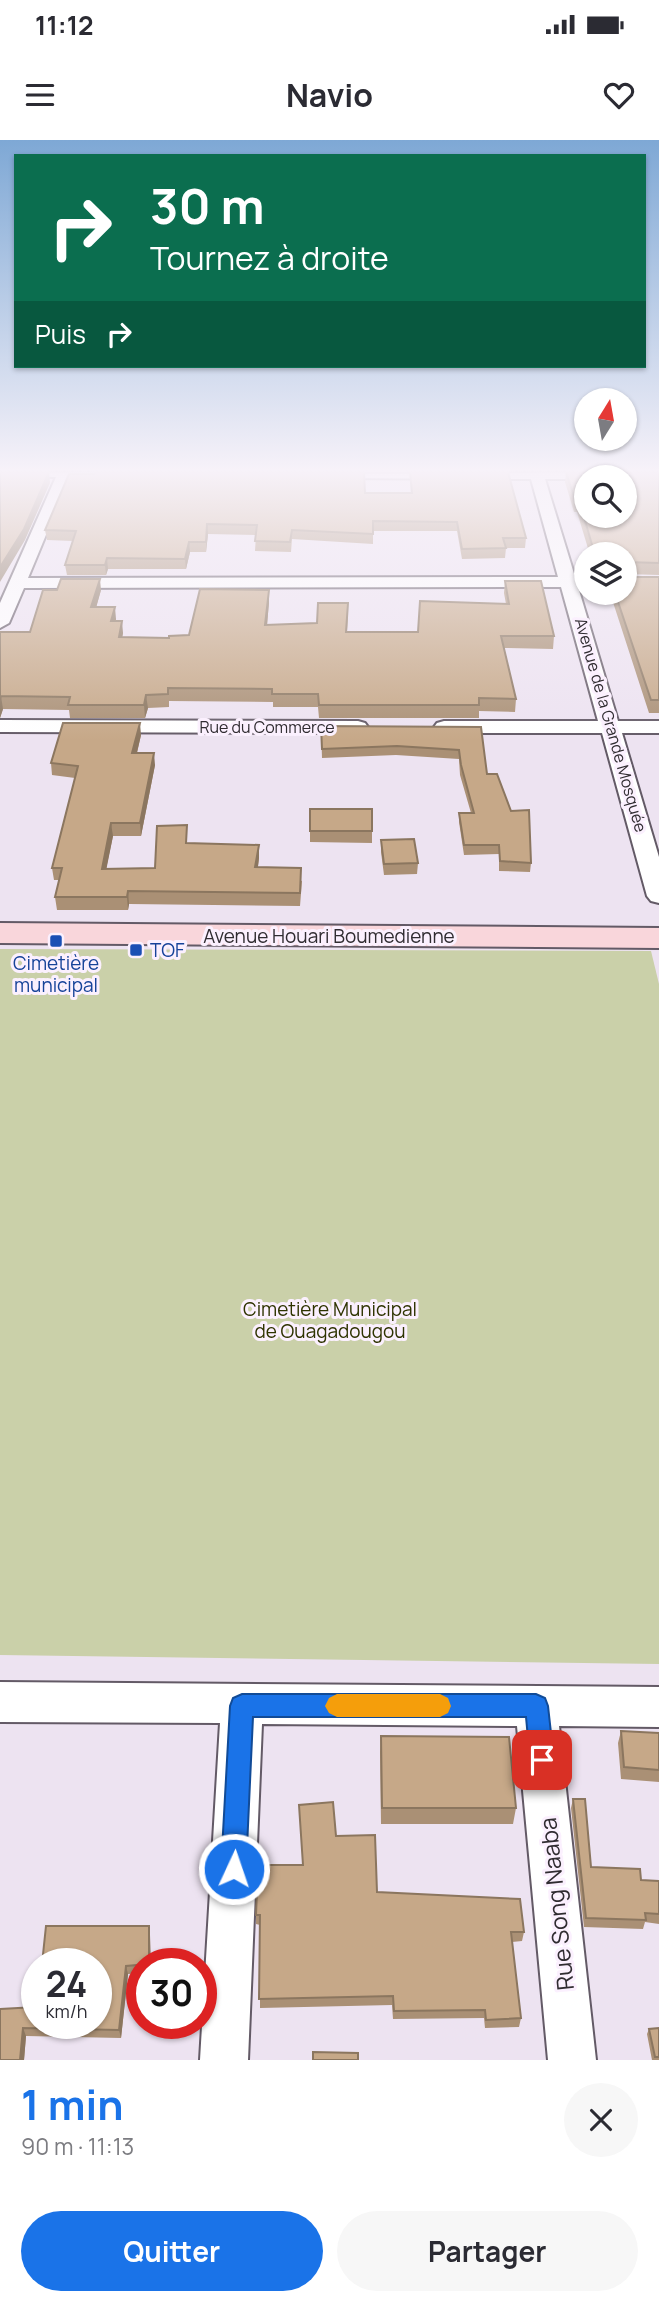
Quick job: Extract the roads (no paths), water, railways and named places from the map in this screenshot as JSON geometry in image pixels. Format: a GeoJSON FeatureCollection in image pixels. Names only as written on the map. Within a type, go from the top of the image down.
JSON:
{"type":"FeatureCollection","features":[{"type":"Feature","properties":{"kind":"main road","name":"Avenue Houari Boumedienne"},"geometry":{"type":"LineString","coordinates":[[0,933],[659,938]]}},
{"type":"Feature","properties":{"kind":"street"},"geometry":{"type":"LineString","coordinates":[[0,623],[27,562]]}},
{"type":"Feature","properties":{"kind":"street"},"geometry":{"type":"LineString","coordinates":[[18,583],[574,582]]}},
{"type":"Feature","properties":{"kind":"street","name":"Avenue de la Grande Mosquée"},"geometry":{"type":"LineString","coordinates":[[583,605],[611,727],[659,895]]}},
{"type":"Feature","properties":{"kind":"street","name":"Rue du Commerce"},"geometry":{"type":"LineString","coordinates":[[0,726],[375,727]]}},
{"type":"Feature","properties":{"kind":"street"},"geometry":{"type":"LineString","coordinates":[[430,727],[659,727]]}},
{"type":"Feature","properties":{"kind":"street"},"geometry":{"type":"LineString","coordinates":[[0,1702],[242,1706],[659,1707]]}},
{"type":"Feature","properties":{"kind":"street"},"geometry":{"type":"LineString","coordinates":[[225,2060],[242,1706]]}},
{"type":"Feature","properties":{"kind":"street","name":"Rue Song Naaba"},"geometry":{"type":"LineString","coordinates":[[536,1706],[572,2060]]}},
{"type":"Feature","properties":{"kind":"place","name":"Cimetière municipal"},"geometry":{"type":"Point","coordinates":[56,941]}},
{"type":"Feature","properties":{"kind":"place","name":"TOF"},"geometry":{"type":"Point","coordinates":[136,950]}},
{"type":"Feature","properties":{"kind":"park label","name":"Cimetière Municipal de Ouagadougou"},"geometry":{"type":"Point","coordinates":[330,1320]}}]}
